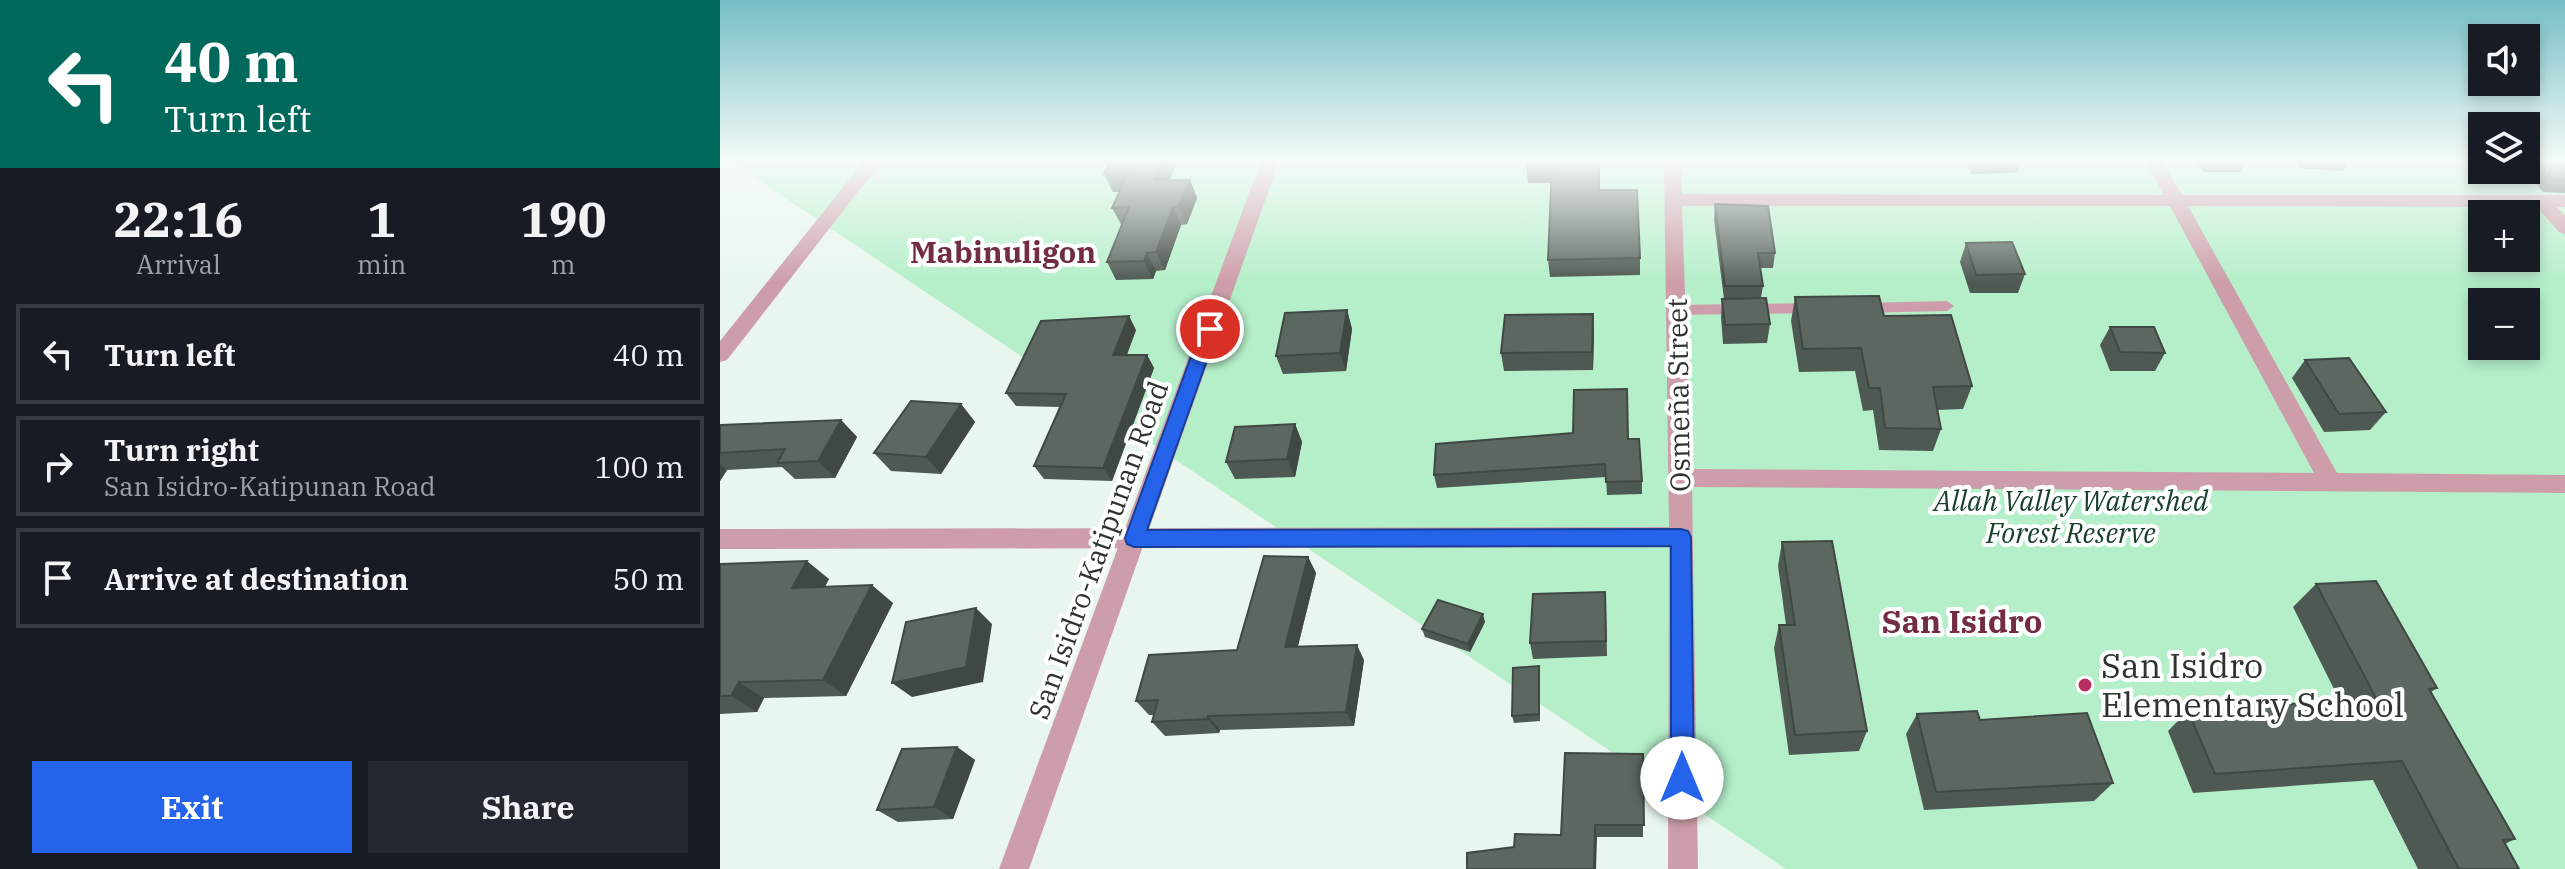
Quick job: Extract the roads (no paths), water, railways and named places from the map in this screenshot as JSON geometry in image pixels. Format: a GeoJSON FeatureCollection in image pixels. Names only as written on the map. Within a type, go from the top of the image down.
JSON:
{"type":"FeatureCollection","features":[{"type":"Feature","properties":{"kind":"street"},"geometry":{"type":"LineString","coordinates":[[720,355],[841,202]]}},
{"type":"Feature","properties":{"kind":"street","name":"San Isidro-Katipunan Road"},"geometry":{"type":"LineString","coordinates":[[1014,869],[1255,202]]}},
{"type":"Feature","properties":{"kind":"street","name":"Osmeña Street"},"geometry":{"type":"LineString","coordinates":[[1673,202],[1681,537],[1683,869]]}},
{"type":"Feature","properties":{"kind":"street"},"geometry":{"type":"LineString","coordinates":[[2176,202],[2330,482]]}},
{"type":"Feature","properties":{"kind":"street"},"geometry":{"type":"LineString","coordinates":[[2542,202],[2565,228]]}},
{"type":"Feature","properties":{"kind":"street"},"geometry":{"type":"LineString","coordinates":[[1680,478],[2565,484]]}},
{"type":"Feature","properties":{"kind":"street"},"geometry":{"type":"LineString","coordinates":[[720,539],[1681,537]]}},
{"type":"Feature","properties":{"kind":"lane"},"geometry":{"type":"LineString","coordinates":[[1851,308],[1947,306]]}},
{"type":"Feature","properties":{"kind":"lane"},"geometry":{"type":"LineString","coordinates":[[1675,310],[1835,308]]}},
{"type":"Feature","properties":{"kind":"place","name":"San Isidro Elementary School"},"geometry":{"type":"Point","coordinates":[2085,685]}},
{"type":"Feature","properties":{"kind":"district","name":"Mabinuligon"},"geometry":{"type":"Point","coordinates":[1003,251]}},
{"type":"Feature","properties":{"kind":"district","name":"San Isidro"},"geometry":{"type":"Point","coordinates":[1962,621]}},
{"type":"Feature","properties":{"kind":"park label","name":"Allah Valley Watershed Forest Reserve"},"geometry":{"type":"Point","coordinates":[2071,516]}}]}
